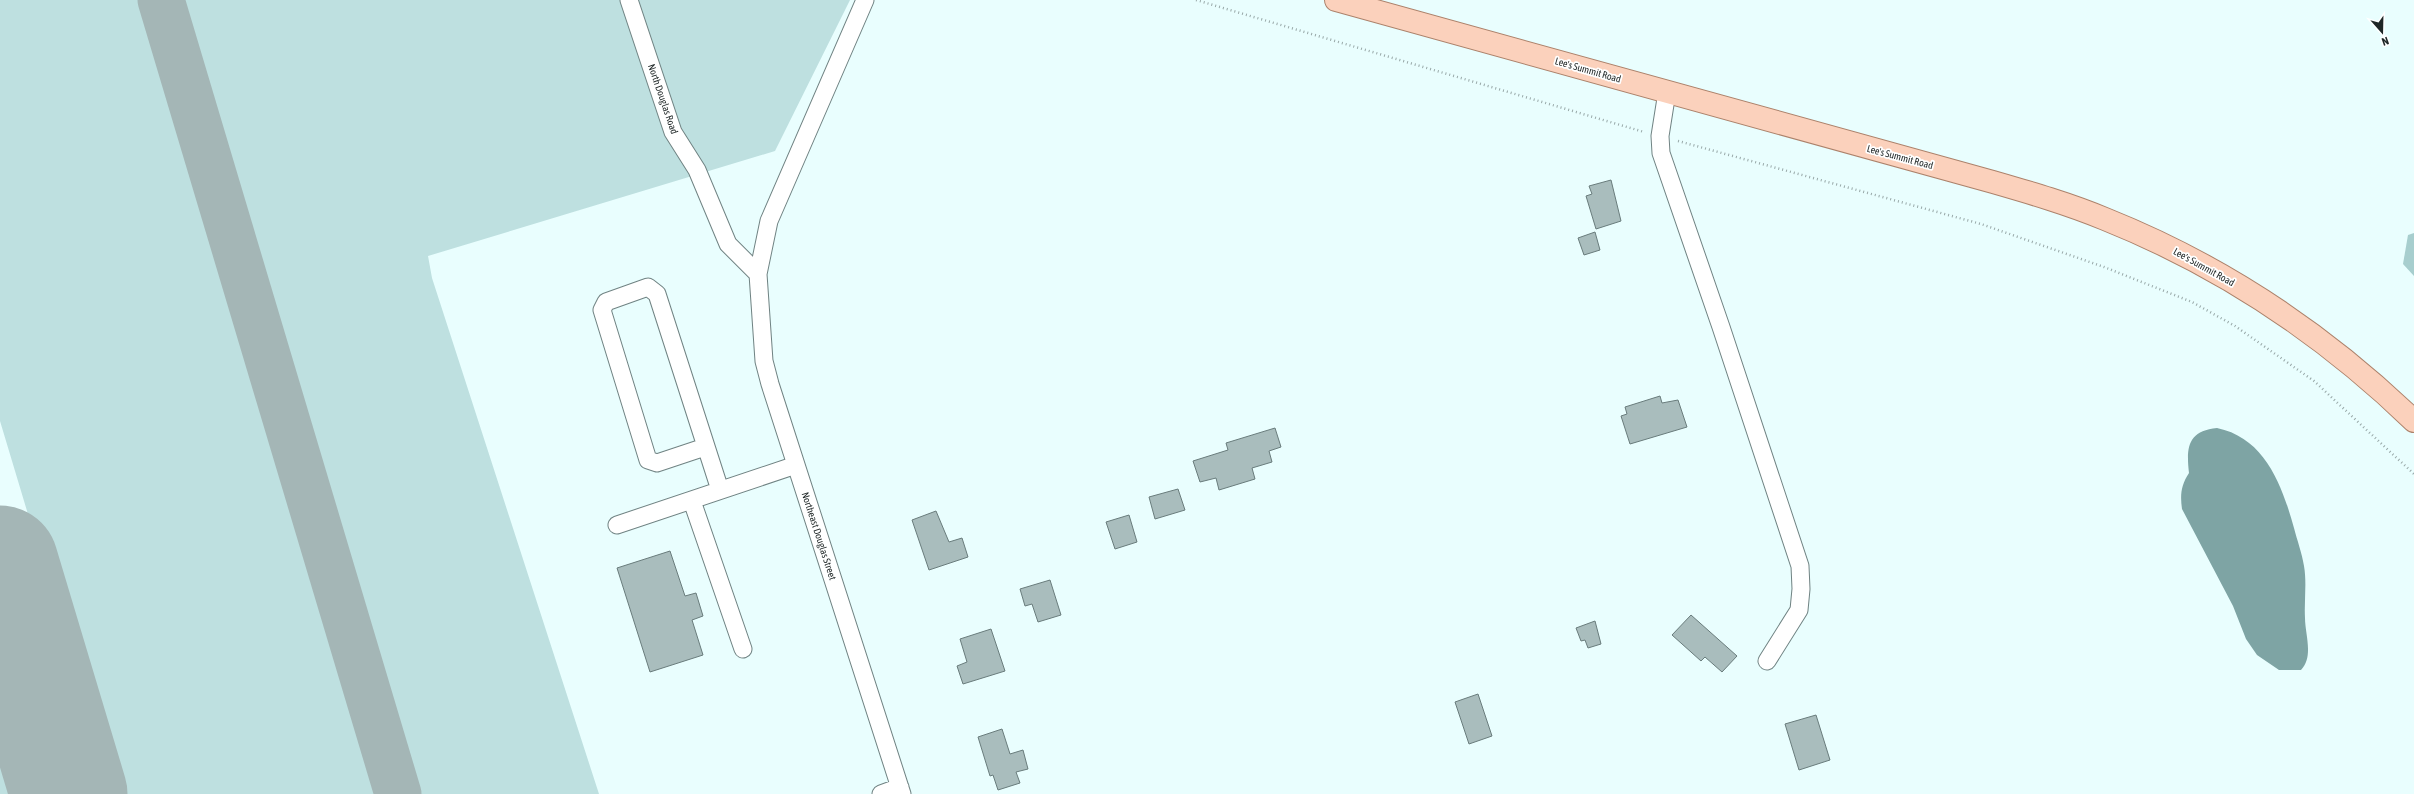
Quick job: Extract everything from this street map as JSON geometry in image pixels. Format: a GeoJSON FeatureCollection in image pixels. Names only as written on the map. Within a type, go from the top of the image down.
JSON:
{"type":"FeatureCollection","features":[{"type":"Feature","properties":{"kind":"main road","name":"Lee's Summit Road"},"geometry":{"type":"LineString","coordinates":[[1336,0],[2050,198],[2105,219],[2166,246],[2246,290],[2279,311],[2358,370],[2414,421]]}},
{"type":"Feature","properties":{"kind":"street","name":"North Douglas Road"},"geometry":{"type":"LineString","coordinates":[[629,0],[673,132],[697,170],[728,244],[758,274]]}},
{"type":"Feature","properties":{"kind":"street","name":"Northeast Douglas Street"},"geometry":{"type":"LineString","coordinates":[[865,0],[769,220],[758,274],[764,362],[901,791]]}},
{"type":"Feature","properties":{"kind":"street"},"geometry":{"type":"LineString","coordinates":[[1667,92],[1660,136],[1661,153],[1721,327],[1800,566],[1801,589],[1799,610],[1768,661]]}},
{"type":"Feature","properties":{"kind":"street"},"geometry":{"type":"LineString","coordinates":[[705,447],[657,463],[648,460],[602,310],[606,302],[648,287],[657,294],[720,490]]}},
{"type":"Feature","properties":{"kind":"street"},"geometry":{"type":"LineString","coordinates":[[616,526],[796,465]]}},
{"type":"Feature","properties":{"kind":"street"},"geometry":{"type":"LineString","coordinates":[[692,501],[743,648]]}},
{"type":"Feature","properties":{"kind":"street"},"geometry":{"type":"LineString","coordinates":[[881,794],[901,791]]}},
{"type":"Feature","properties":{"kind":"path"},"geometry":{"type":"LineString","coordinates":[[1196,0],[1660,136],[1981,224],[2104,267],[2192,302],[2235,326],[2314,381],[2414,474]]}},
{"type":"Feature","properties":{"kind":"shaded area"},"geometry":{"type":"Polygon","coordinates":[[[0,0],[142,0],[160,46],[357,714],[374,794],[112,794],[0,421],[0,0]]]}},
{"type":"Feature","properties":{"kind":"shaded area"},"geometry":{"type":"Polygon","coordinates":[[[173,0],[850,0],[775,151],[428,256],[432,278],[599,794],[412,794],[173,0]]]}},
{"type":"Feature","properties":{"kind":"shaded area"},"geometry":{"type":"Polygon","coordinates":[[[2414,233],[2414,276],[2403,264],[2408,235],[2414,233]]]}},
{"type":"Feature","properties":{"kind":"shaded area"},"geometry":{"type":"Polygon","coordinates":[[[2217,428],[2234,433],[2248,442],[2259,453],[2269,466],[2284,496],[2301,551],[2305,572],[2305,624],[2308,652],[2305,665],[2301,670],[2279,670],[2257,655],[2246,639],[2233,606],[2182,509],[2182,490],[2189,473],[2188,455],[2191,442],[2200,433],[2217,428]]]}},
{"type":"Feature","properties":{"kind":"shaded area"},"geometry":{"type":"Polygon","coordinates":[[[0,705],[27,794],[0,794],[0,705]]]}},
{"type":"Feature","properties":{"kind":"building"},"geometry":{"type":"Polygon","coordinates":[[[1611,180],[1621,221],[1596,229],[1586,196],[1592,194],[1589,186],[1611,180]]]}},
{"type":"Feature","properties":{"kind":"building"},"geometry":{"type":"Polygon","coordinates":[[[1595,232],[1600,250],[1584,255],[1578,238],[1595,232]]]}},
{"type":"Feature","properties":{"kind":"building"},"geometry":{"type":"Polygon","coordinates":[[[1660,396],[1662,403],[1678,400],[1687,427],[1630,444],[1621,416],[1627,414],[1625,407],[1660,396]]]}},
{"type":"Feature","properties":{"kind":"building"},"geometry":{"type":"Polygon","coordinates":[[[1275,428],[1281,447],[1269,451],[1272,462],[1252,468],[1255,479],[1219,490],[1216,478],[1200,482],[1193,461],[1228,450],[1226,443],[1275,428]]]}},
{"type":"Feature","properties":{"kind":"building"},"geometry":{"type":"Polygon","coordinates":[[[1178,489],[1185,510],[1155,519],[1149,497],[1178,489]]]}},
{"type":"Feature","properties":{"kind":"building"},"geometry":{"type":"Polygon","coordinates":[[[936,511],[949,542],[962,538],[968,557],[929,570],[912,520],[936,511]]]}},
{"type":"Feature","properties":{"kind":"building"},"geometry":{"type":"Polygon","coordinates":[[[1129,515],[1137,542],[1115,549],[1106,522],[1129,515]]]}},
{"type":"Feature","properties":{"kind":"building"},"geometry":{"type":"Polygon","coordinates":[[[670,551],[685,596],[696,593],[703,616],[692,620],[703,655],[650,672],[617,568],[670,551]]]}},
{"type":"Feature","properties":{"kind":"building"},"geometry":{"type":"Polygon","coordinates":[[[1050,580],[1061,615],[1038,622],[1032,604],[1025,606],[1020,589],[1050,580]]]}},
{"type":"Feature","properties":{"kind":"building"},"geometry":{"type":"Polygon","coordinates":[[[1691,615],[1737,656],[1722,672],[1705,657],[1701,661],[1672,635],[1691,615]]]}},
{"type":"Feature","properties":{"kind":"building"},"geometry":{"type":"Polygon","coordinates":[[[1595,621],[1601,644],[1588,648],[1585,640],[1581,641],[1576,628],[1595,621]]]}},
{"type":"Feature","properties":{"kind":"building"},"geometry":{"type":"Polygon","coordinates":[[[991,629],[1005,671],[963,684],[957,666],[967,662],[960,639],[991,629]]]}},
{"type":"Feature","properties":{"kind":"building"},"geometry":{"type":"Polygon","coordinates":[[[1478,694],[1492,736],[1469,744],[1455,702],[1478,694]]]}},
{"type":"Feature","properties":{"kind":"building"},"geometry":{"type":"Polygon","coordinates":[[[1816,715],[1830,760],[1799,770],[1785,724],[1816,715]]]}},
{"type":"Feature","properties":{"kind":"building"},"geometry":{"type":"Polygon","coordinates":[[[1002,729],[1010,754],[1023,750],[1028,769],[1016,772],[1020,783],[998,790],[993,775],[990,776],[978,737],[1002,729]]]}},
{"type":"Feature","properties":{"kind":"taxiway"},"geometry":{"type":"LineString","coordinates":[[161,0],[398,794]]}},
{"type":"Feature","properties":{"kind":"runway"},"geometry":{"type":"LineString","coordinates":[[0,564],[69,794]]}}]}
